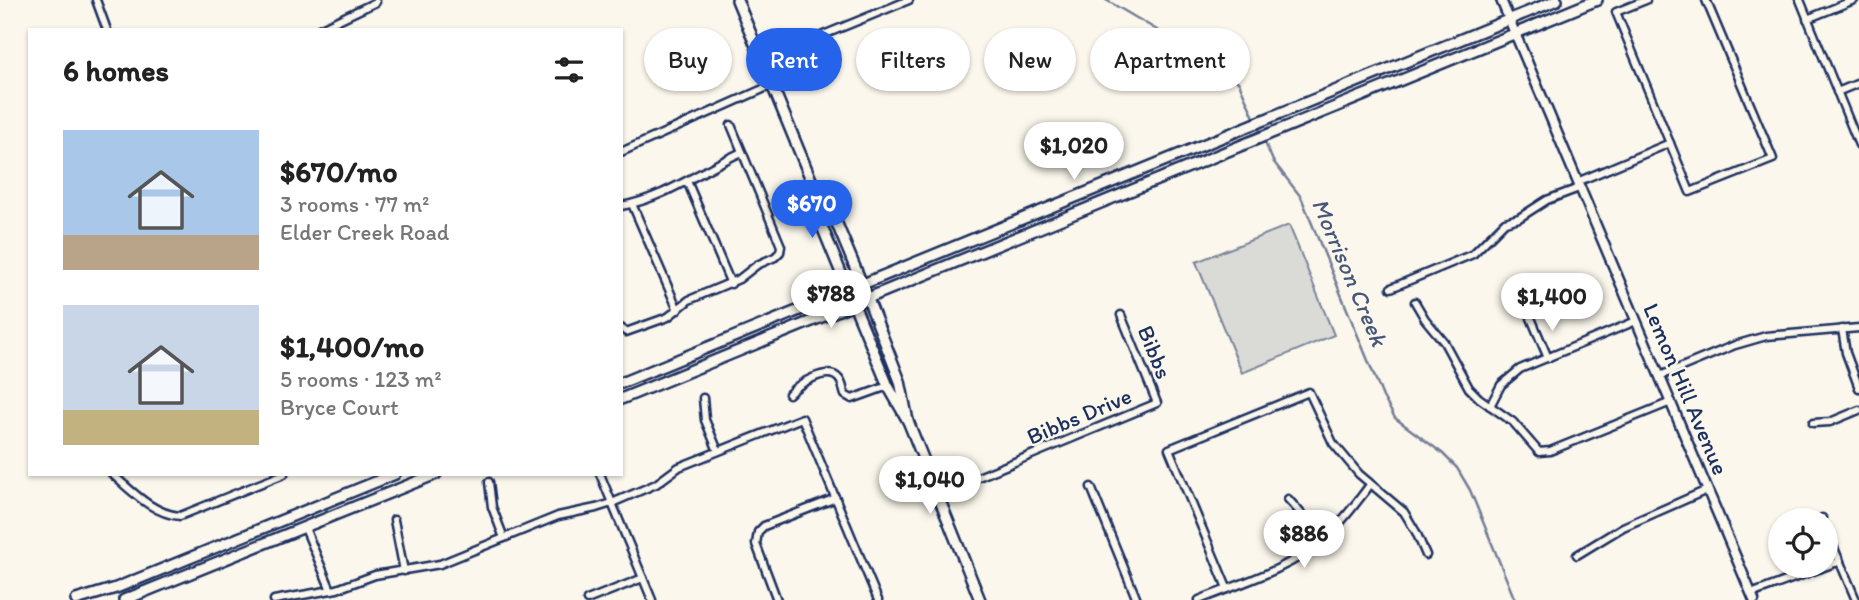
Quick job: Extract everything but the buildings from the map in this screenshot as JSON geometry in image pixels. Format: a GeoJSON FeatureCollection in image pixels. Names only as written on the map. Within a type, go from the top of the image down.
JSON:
{"type":"FeatureCollection","features":[{"type":"Feature","properties":{"kind":"main road"},"geometry":{"type":"LineString","coordinates":[[737,0],[749,28]]}},
{"type":"Feature","properties":{"kind":"main road"},"geometry":{"type":"LineString","coordinates":[[623,382],[1557,0]]}},
{"type":"Feature","properties":{"kind":"main road"},"geometry":{"type":"LineString","coordinates":[[623,398],[1597,0]]}},
{"type":"Feature","properties":{"kind":"main road"},"geometry":{"type":"LineString","coordinates":[[774,91],[812,182],[827,200],[862,284],[900,381],[908,422]]}},
{"type":"Feature","properties":{"kind":"main road"},"geometry":{"type":"LineString","coordinates":[[812,182],[814,207],[888,386],[908,422],[980,600]]}},
{"type":"Feature","properties":{"kind":"main road"},"geometry":{"type":"LineString","coordinates":[[76,600],[116,588],[390,476]]}},
{"type":"Feature","properties":{"kind":"main road"},"geometry":{"type":"LineString","coordinates":[[124,600],[431,476]]}},
{"type":"Feature","properties":{"kind":"street"},"geometry":{"type":"LineString","coordinates":[[96,0],[106,28]]}},
{"type":"Feature","properties":{"kind":"street"},"geometry":{"type":"LineString","coordinates":[[840,28],[909,0]]}},
{"type":"Feature","properties":{"kind":"street","name":"Lemon Hill Avenue"},"geometry":{"type":"LineString","coordinates":[[1502,0],[1752,597]]}},
{"type":"Feature","properties":{"kind":"street"},"geometry":{"type":"LineString","coordinates":[[1646,0],[1616,12],[1690,192],[1773,159],[1706,0]]}},
{"type":"Feature","properties":{"kind":"street"},"geometry":{"type":"LineString","coordinates":[[1800,0],[1859,145]]}},
{"type":"Feature","properties":{"kind":"street"},"geometry":{"type":"LineString","coordinates":[[1807,19],[1854,0]]}},
{"type":"Feature","properties":{"kind":"street"},"geometry":{"type":"LineString","coordinates":[[321,28],[376,2]]}},
{"type":"Feature","properties":{"kind":"street"},"geometry":{"type":"LineString","coordinates":[[1837,92],[1859,83]]}},
{"type":"Feature","properties":{"kind":"street"},"geometry":{"type":"LineString","coordinates":[[623,151],[758,91]]}},
{"type":"Feature","properties":{"kind":"street"},"geometry":{"type":"LineString","coordinates":[[623,330],[626,332],[668,317],[689,300],[731,284],[780,252],[781,246],[732,125]]}},
{"type":"Feature","properties":{"kind":"street"},"geometry":{"type":"LineString","coordinates":[[1391,288],[1473,254],[1505,222],[1519,218],[1547,200],[1670,143]]}},
{"type":"Feature","properties":{"kind":"street"},"geometry":{"type":"LineString","coordinates":[[623,206],[671,190],[707,168],[742,152]]}},
{"type":"Feature","properties":{"kind":"street"},"geometry":{"type":"LineString","coordinates":[[687,181],[731,284]]}},
{"type":"Feature","properties":{"kind":"street"},"geometry":{"type":"LineString","coordinates":[[632,204],[678,310]]}},
{"type":"Feature","properties":{"kind":"street"},"geometry":{"type":"LineString","coordinates":[[1415,302],[1444,342],[1464,380],[1479,398],[1513,422],[1539,452],[1549,451],[1671,402]]}},
{"type":"Feature","properties":{"kind":"street","name":"Bibbs"},"geometry":{"type":"LineString","coordinates":[[1121,315],[1157,403]]}},
{"type":"Feature","properties":{"kind":"street"},"geometry":{"type":"LineString","coordinates":[[1531,317],[1548,358]]}},
{"type":"Feature","properties":{"kind":"street"},"geometry":{"type":"LineString","coordinates":[[1490,406],[1509,376],[1636,321]]}},
{"type":"Feature","properties":{"kind":"street"},"geometry":{"type":"LineString","coordinates":[[1660,376],[1734,345],[1766,336],[1859,328]]}},
{"type":"Feature","properties":{"kind":"street"},"geometry":{"type":"LineString","coordinates":[[1842,329],[1846,353],[1859,388]]}},
{"type":"Feature","properties":{"kind":"street"},"geometry":{"type":"LineString","coordinates":[[789,394],[796,386],[825,374],[836,376],[845,395],[852,399],[888,386]]}},
{"type":"Feature","properties":{"kind":"street"},"geometry":{"type":"LineString","coordinates":[[1227,588],[1169,449],[1309,392],[1333,443],[1370,485],[1404,512],[1426,555]]}},
{"type":"Feature","properties":{"kind":"street"},"geometry":{"type":"LineString","coordinates":[[703,398],[705,420],[718,451]]}},
{"type":"Feature","properties":{"kind":"street","name":"Bibbs Drive"},"geometry":{"type":"LineString","coordinates":[[937,494],[1157,403]]}},
{"type":"Feature","properties":{"kind":"street"},"geometry":{"type":"LineString","coordinates":[[1813,423],[1830,422],[1859,410]]}},
{"type":"Feature","properties":{"kind":"street"},"geometry":{"type":"LineString","coordinates":[[274,600],[331,590],[375,575],[440,564],[558,516],[612,503],[649,488],[679,467],[802,418],[878,600]]}},
{"type":"Feature","properties":{"kind":"street"},"geometry":{"type":"LineString","coordinates":[[114,476],[156,510],[180,516],[279,476]]}},
{"type":"Feature","properties":{"kind":"street"},"geometry":{"type":"LineString","coordinates":[[601,476],[652,600]]}},
{"type":"Feature","properties":{"kind":"street"},"geometry":{"type":"LineString","coordinates":[[489,482],[492,507],[504,538]]}},
{"type":"Feature","properties":{"kind":"street"},"geometry":{"type":"LineString","coordinates":[[1199,600],[1295,559],[1324,539],[1370,485]]}},
{"type":"Feature","properties":{"kind":"street"},"geometry":{"type":"LineString","coordinates":[[1091,487],[1137,600]]}},
{"type":"Feature","properties":{"kind":"street"},"geometry":{"type":"LineString","coordinates":[[1577,555],[1623,527],[1707,490]]}},
{"type":"Feature","properties":{"kind":"street"},"geometry":{"type":"LineString","coordinates":[[777,600],[756,544],[758,532],[764,526],[836,498]]}},
{"type":"Feature","properties":{"kind":"street"},"geometry":{"type":"LineString","coordinates":[[1288,499],[1324,539]]}},
{"type":"Feature","properties":{"kind":"street"},"geometry":{"type":"LineString","coordinates":[[394,520],[404,571]]}},
{"type":"Feature","properties":{"kind":"street"},"geometry":{"type":"LineString","coordinates":[[304,527],[331,590]]}},
{"type":"Feature","properties":{"kind":"street"},"geometry":{"type":"LineString","coordinates":[[1752,597],[1839,561],[1857,599]]}},
{"type":"Feature","properties":{"kind":"street"},"geometry":{"type":"LineString","coordinates":[[587,600],[643,578]]}},
{"type":"Feature","properties":{"kind":"shaded area"},"geometry":{"type":"Polygon","coordinates":[[[1289,225],[1334,335],[1242,373],[1196,262],[1289,225]]]}},
{"type":"Feature","properties":{"kind":"waterway","name":"Morrison Creek"},"geometry":{"type":"LineString","coordinates":[[1106,0],[1225,70],[1239,83],[1273,161],[1301,197],[1383,397],[1395,418],[1442,453],[1457,468],[1470,490],[1515,600]]}}]}
